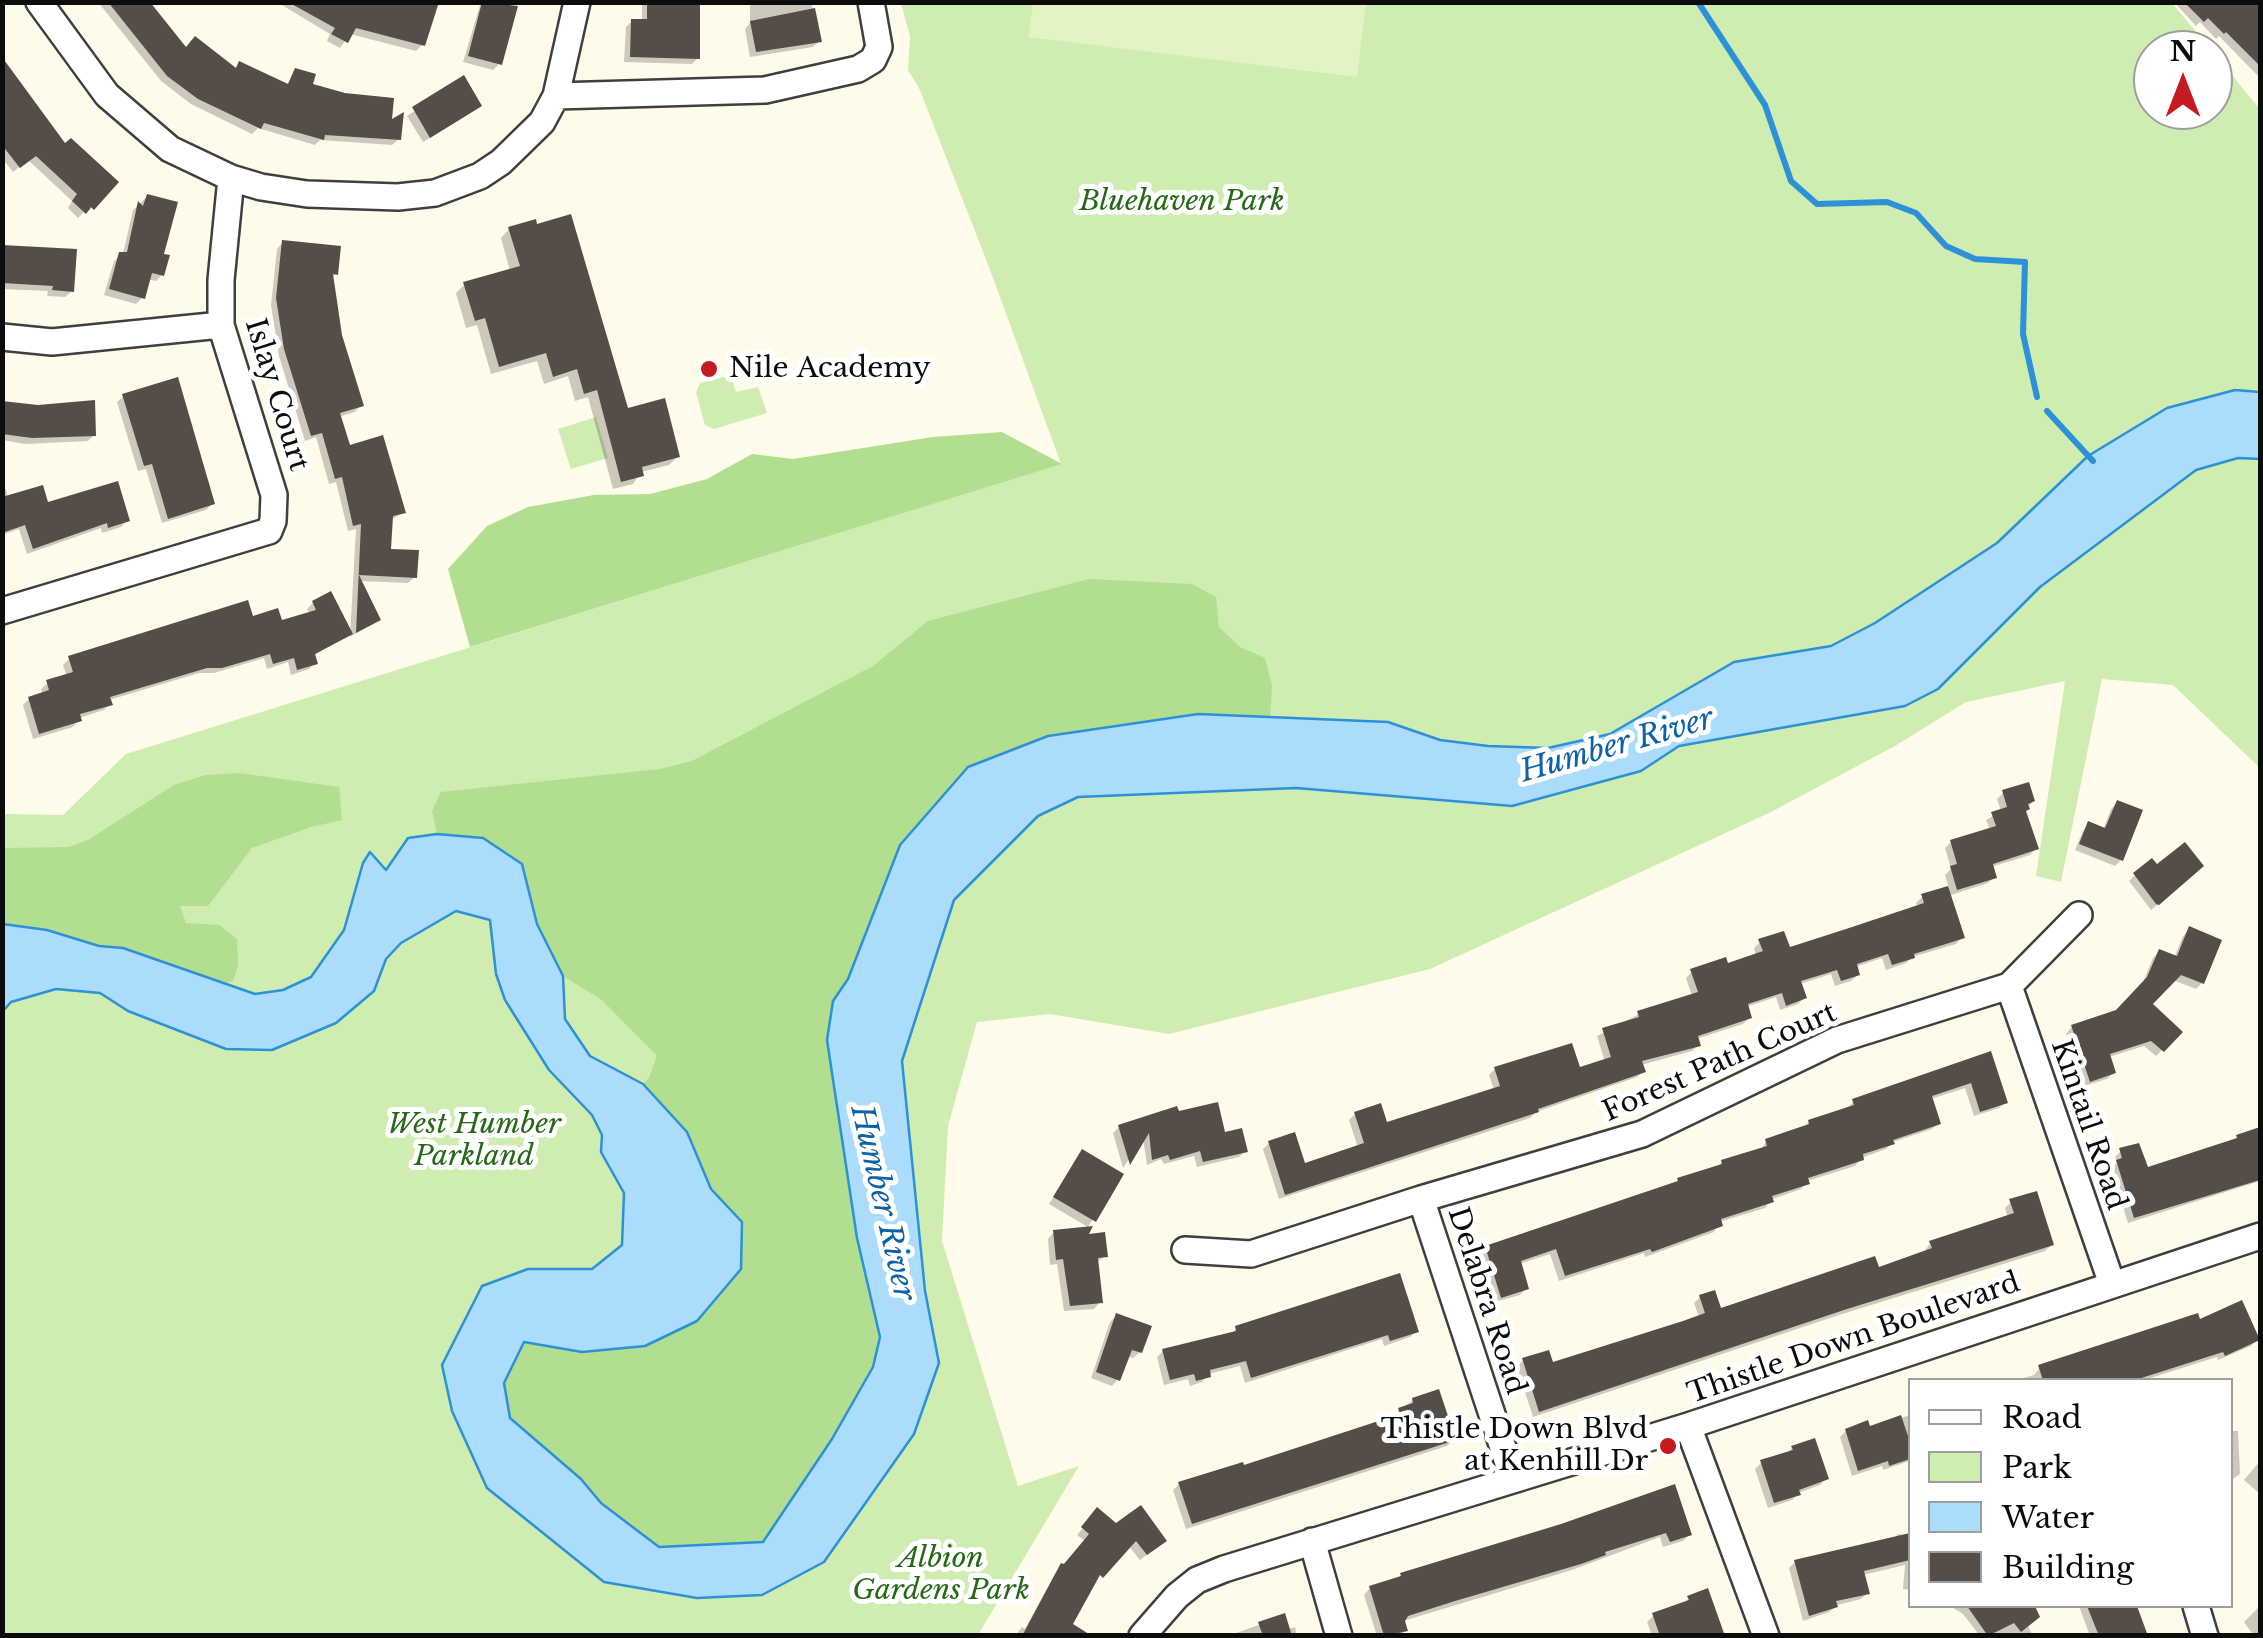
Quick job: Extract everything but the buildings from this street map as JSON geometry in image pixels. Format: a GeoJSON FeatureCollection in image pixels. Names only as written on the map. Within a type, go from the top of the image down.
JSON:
{"type":"FeatureCollection","features":[{"type":"Feature","properties":{"kind":"street"},"geometry":{"type":"LineString","coordinates":[[38,2],[107,95],[170,148],[231,178],[261,187],[307,194],[398,198],[436,193],[480,176],[502,162],[542,122],[556,96],[577,2]]}},
{"type":"Feature","properties":{"kind":"street"},"geometry":{"type":"LineString","coordinates":[[556,96],[765,90],[858,69],[872,60],[880,47],[871,2]]}},
{"type":"Feature","properties":{"kind":"street","name":"Islay Court"},"geometry":{"type":"LineString","coordinates":[[2,611],[268,531],[273,521],[274,495],[221,325],[221,280],[231,178]]}},
{"type":"Feature","properties":{"kind":"street"},"geometry":{"type":"LineString","coordinates":[[2,336],[52,342],[221,325]]}},
{"type":"Feature","properties":{"kind":"street","name":"Forest Path Court"},"geometry":{"type":"LineString","coordinates":[[1185,1250],[1251,1254],[1626,1140],[1837,1040],[2009,986],[2080,914]]}},
{"type":"Feature","properties":{"kind":"street","name":"Kintail Road"},"geometry":{"type":"LineString","coordinates":[[2009,986],[2112,1284]]}},
{"type":"Feature","properties":{"kind":"street","name":"Delabra Road"},"geometry":{"type":"LineString","coordinates":[[1422,1200],[1513,1478]]}},
{"type":"Feature","properties":{"kind":"street","name":"Thistle Down Boulevard"},"geometry":{"type":"LineString","coordinates":[[1142,1636],[1177,1596],[1197,1580],[1312,1540],[1688,1426],[2260,1236]]}},
{"type":"Feature","properties":{"kind":"street"},"geometry":{"type":"LineString","coordinates":[[1688,1426],[1766,1636]]}},
{"type":"Feature","properties":{"kind":"street"},"geometry":{"type":"LineString","coordinates":[[1312,1540],[1339,1636]]}},
{"type":"Feature","properties":{"kind":"street"},"geometry":{"type":"LineString","coordinates":[[2197,1608],[2205,1636]]}},
{"type":"Feature","properties":{"kind":"green space"},"geometry":{"type":"Polygon","coordinates":[[[1033,2],[1366,3],[1357,77],[1028,37],[1033,2]]]}},
{"type":"Feature","properties":{"kind":"green space","name":"West Humber Parkland"},"geometry":{"type":"Polygon","coordinates":[[[901,3],[2172,3],[2194,30],[2133,30],[2133,130],[2233,130],[2233,76],[2260,109],[2260,768],[2173,685],[2102,679],[2061,882],[2036,876],[2065,681],[1966,702],[1895,746],[1769,813],[1430,969],[1169,1034],[1050,1014],[977,1022],[948,1126],[942,1241],[1018,1486],[1079,1466],[978,1635],[3,1635],[3,814],[63,815],[126,754],[1061,464],[989,267],[919,88],[908,70],[910,37],[901,3]]]}},
{"type":"Feature","properties":{"kind":"green space"},"geometry":{"type":"Polygon","coordinates":[[[724,377],[733,382],[736,392],[758,387],[767,413],[714,429],[705,425],[696,392],[700,383],[724,377]]]}},
{"type":"Feature","properties":{"kind":"green space"},"geometry":{"type":"Polygon","coordinates":[[[596,417],[608,458],[571,469],[558,429],[596,417]]]}},
{"type":"Feature","properties":{"kind":"green space"},"geometry":{"type":"Polygon","coordinates":[[[1002,432],[1062,464],[470,647],[448,569],[487,526],[528,507],[594,495],[650,494],[707,479],[752,454],[793,459],[933,437],[1002,432]]]}},
{"type":"Feature","properties":{"kind":"green space"},"geometry":{"type":"Polygon","coordinates":[[[1089,579],[1192,584],[1216,597],[1219,627],[1240,647],[1265,658],[1272,686],[1270,717],[1198,714],[1048,736],[969,767],[900,845],[848,979],[833,1001],[827,1040],[857,1238],[880,1337],[873,1367],[832,1439],[764,1542],[659,1547],[601,1503],[581,1479],[510,1418],[504,1383],[524,1341],[582,1352],[645,1346],[697,1321],[741,1269],[742,1222],[711,1189],[687,1132],[643,1084],[657,1056],[602,1000],[563,976],[537,924],[522,864],[483,838],[437,834],[432,811],[441,792],[660,769],[692,761],[873,666],[928,621],[1089,579]]]}},
{"type":"Feature","properties":{"kind":"green space"},"geometry":{"type":"Polygon","coordinates":[[[239,773],[339,787],[342,820],[252,848],[208,906],[180,906],[186,923],[219,925],[237,939],[238,965],[233,981],[221,985],[123,948],[3,924],[3,848],[69,847],[88,840],[174,785],[206,775],[239,773]]]}},
{"type":"Feature","properties":{"kind":"water","name":"Humber River"},"geometry":{"type":"Polygon","coordinates":[[[2235,390],[2260,392],[2260,459],[2238,458],[2196,470],[2040,587],[1938,689],[1905,706],[1679,746],[1641,771],[1512,806],[1296,788],[1078,797],[1038,816],[954,900],[902,1061],[925,1291],[939,1363],[914,1434],[824,1562],[762,1595],[697,1598],[604,1582],[487,1488],[452,1411],[442,1365],[482,1286],[528,1269],[592,1269],[622,1245],[624,1193],[601,1152],[602,1135],[592,1115],[549,1070],[505,1000],[496,974],[490,920],[456,911],[401,943],[386,959],[374,991],[336,1023],[272,1050],[226,1049],[128,1011],[100,993],[56,989],[11,1002],[3,1011],[3,924],[123,948],[255,994],[283,990],[311,977],[344,930],[363,863],[370,852],[386,870],[408,838],[437,834],[483,838],[522,864],[537,924],[563,976],[565,1019],[590,1056],[643,1084],[687,1132],[711,1189],[742,1222],[741,1269],[697,1321],[645,1346],[582,1352],[524,1342],[504,1383],[510,1418],[581,1479],[601,1503],[659,1547],[763,1542],[832,1439],[873,1367],[880,1337],[857,1238],[827,1040],[833,1001],[848,979],[900,845],[968,767],[1048,736],[1198,714],[1388,722],[1440,740],[1488,746],[1548,748],[1610,734],[1734,662],[1831,646],[1875,623],[1997,543],[2088,456],[2167,408],[2235,390]]]}},
{"type":"Feature","properties":{"kind":"waterway"},"geometry":{"type":"LineString","coordinates":[[1698,2],[1765,105],[1791,181],[1817,204],[1887,202],[1916,213],[1946,246],[1975,259],[2025,262],[2023,334],[2037,397]]}},
{"type":"Feature","properties":{"kind":"waterway"},"geometry":{"type":"LineString","coordinates":[[2047,411],[2093,461]]}},
{"type":"Feature","properties":{"kind":"place","name":"Nile Academy"},"geometry":{"type":"Point","coordinates":[709,369]}},
{"type":"Feature","properties":{"kind":"place","name":"Thistle Down Blvd at Kenhill Dr"},"geometry":{"type":"Point","coordinates":[1668,1446]}},
{"type":"Feature","properties":{"kind":"park label","name":"Bluehaven Park"},"geometry":{"type":"Point","coordinates":[1182,202]}},
{"type":"Feature","properties":{"kind":"park label","name":"Albion Gardens Park"},"geometry":{"type":"Point","coordinates":[941,1575]}}]}
